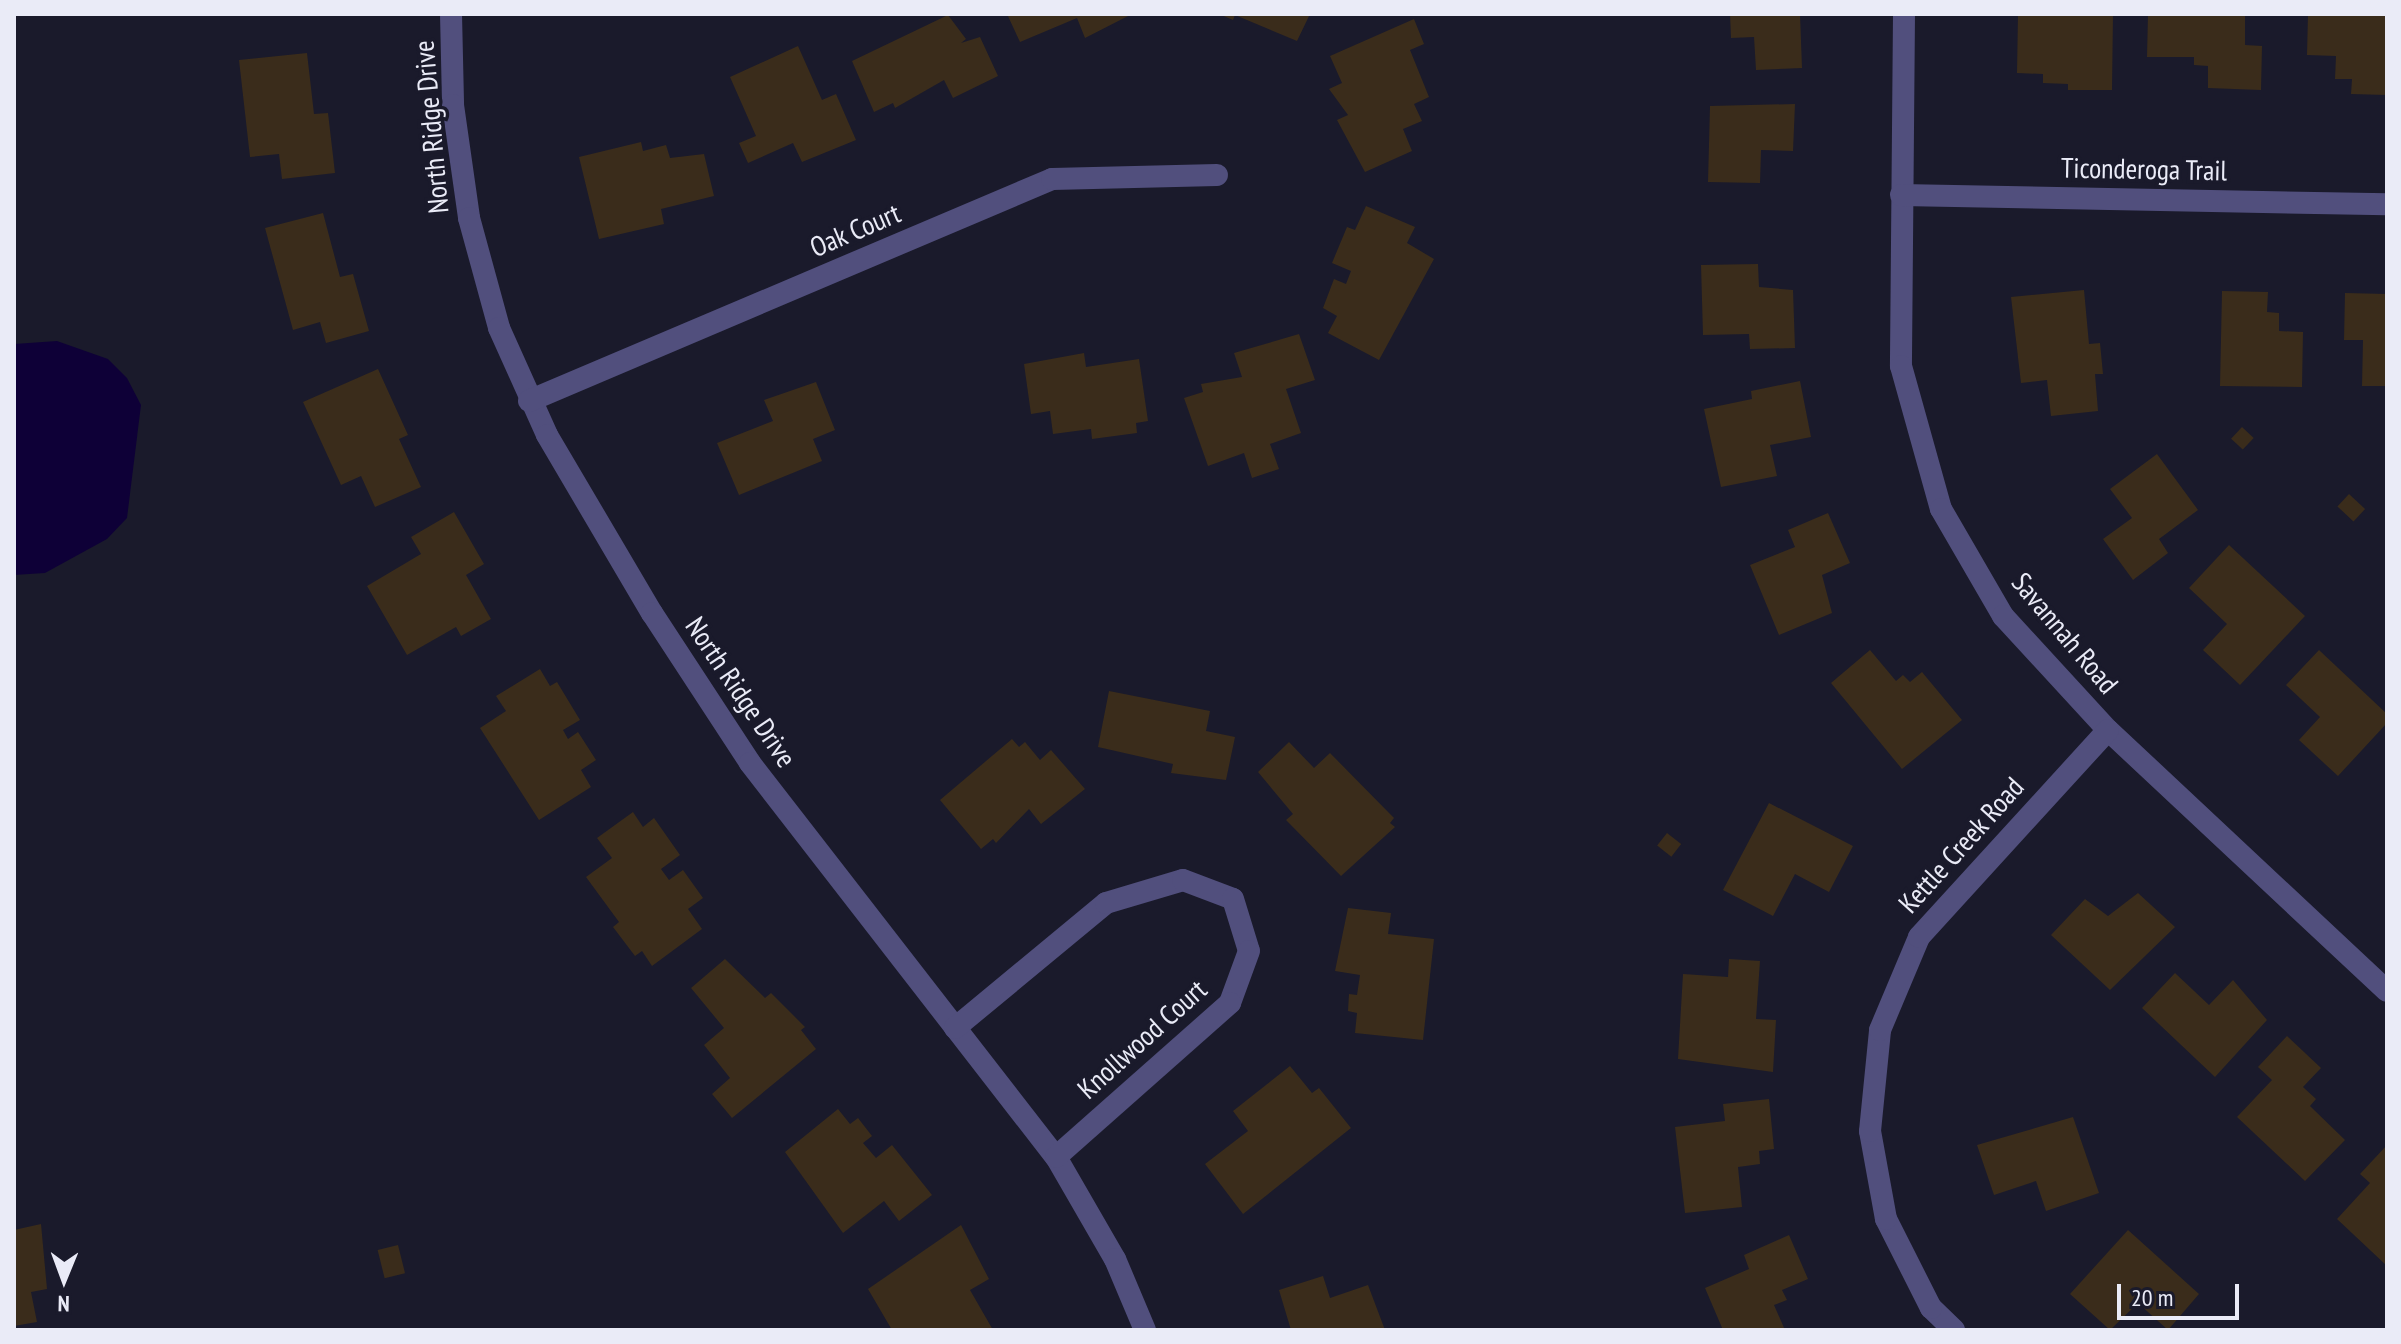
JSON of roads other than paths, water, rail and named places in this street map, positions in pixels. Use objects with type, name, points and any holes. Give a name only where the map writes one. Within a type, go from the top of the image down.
[{"type":"street","name":"North Ridge Drive","points":[[451,14],[453,105],[469,218],[499,328],[529,401],[652,613],[750,763],[1056,1157],[1108,1245],[1145,1330]]},
{"type":"street","name":"Savannah Road","points":[[1904,14],[1901,366],[1941,509],[2003,616],[2108,730],[2387,991]]},
{"type":"street","name":"Oak Court","points":[[529,401],[1052,179],[1217,175]]},
{"type":"street","name":"Ticonderoga Trail","points":[[1901,195],[2387,204]]},
{"type":"street","name":"Kettle Creek Road","points":[[1954,1330],[1931,1308],[1886,1219],[1870,1131],[1880,1030],[1919,937],[2108,730]]},
{"type":"street","name":"Knollwood Court","points":[[955,1028],[1106,903],[1183,880],[1233,899],[1249,951],[1230,1003],[1056,1157]]}]
